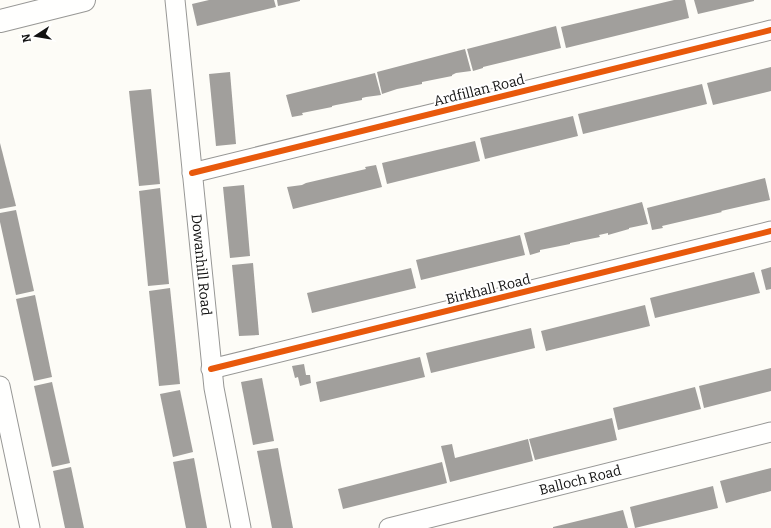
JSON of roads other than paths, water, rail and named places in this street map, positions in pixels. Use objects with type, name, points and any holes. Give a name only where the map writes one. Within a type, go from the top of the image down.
[{"type":"street","points":[[0,21],[84,0]]},
{"type":"street","name":"Dowanhill Road","points":[[175,0],[211,369],[241,528]]},
{"type":"street","name":"Ardfillan Road","points":[[192,173],[771,30]]},
{"type":"street","name":"Birkhall Road","points":[[211,369],[771,231]]},
{"type":"street","points":[[0,386],[30,528]]},
{"type":"street","name":"Balloch Road","points":[[389,528],[771,432]]}]
